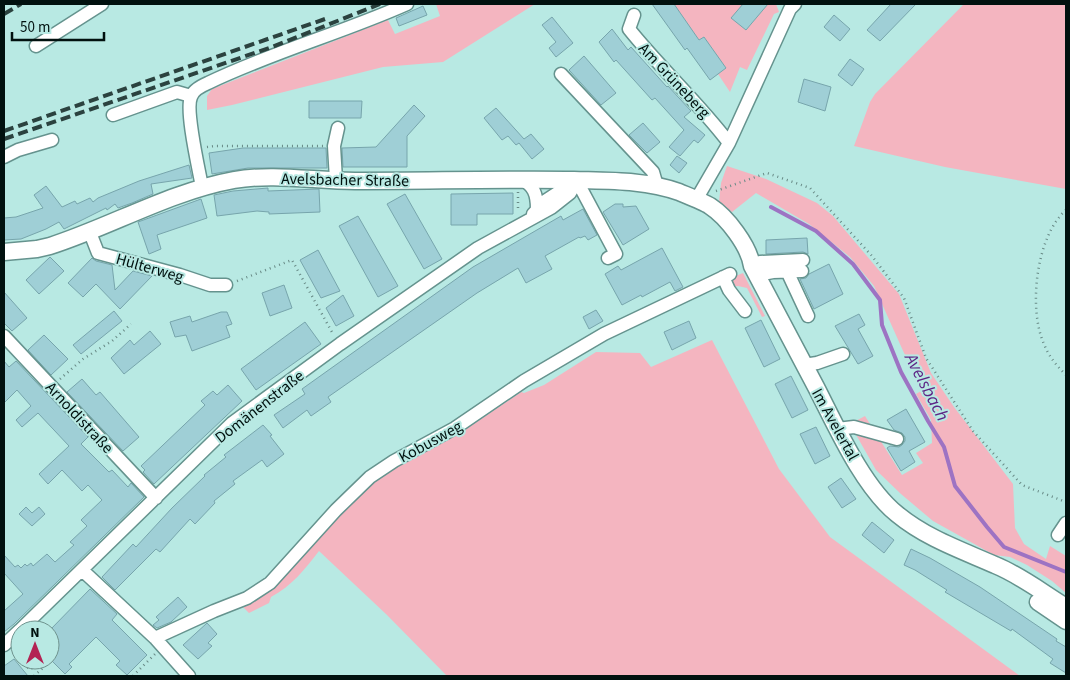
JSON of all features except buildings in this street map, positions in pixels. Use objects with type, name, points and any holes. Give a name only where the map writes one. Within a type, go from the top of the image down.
[{"type":"main road","name":"Avelsbacher Straße","points":[[4,252],[50,246],[202,187],[251,178],[520,183],[577,180],[622,181],[657,186],[680,192],[696,200]]},
{"type":"main road","name":"Im Avelertal","points":[[696,200],[699,208],[715,224],[754,271],[837,429],[868,481],[883,501],[905,520],[928,535],[956,550],[1013,574],[1066,607]]},
{"type":"main road","name":"Im Avelertal","points":[[956,550],[977,566],[1066,621]]},
{"type":"street","points":[[36,46],[102,4]]},
{"type":"street","points":[[202,187],[189,103],[195,90],[207,83],[407,4]]},
{"type":"street","points":[[696,200],[729,142],[790,5]]},
{"type":"street","name":"Am Grüneberg","points":[[634,15],[629,29],[710,117],[729,142]]},
{"type":"street","points":[[561,74],[652,172],[657,186]]},
{"type":"street","points":[[113,115],[177,92],[191,96]]},
{"type":"street","points":[[336,180],[334,146],[338,128]]},
{"type":"street","points":[[4,157],[18,150],[52,140]]},
{"type":"street","points":[[577,180],[616,254],[608,258]]},
{"type":"street","name":"Domänenstraße","points":[[30,620],[232,424],[340,344],[577,180]]},
{"type":"street","name":"Domänenstraße","points":[[526,216],[542,215],[552,208],[570,193],[577,180]]},
{"type":"street","points":[[520,183],[530,185],[534,190],[537,196],[537,209]]},
{"type":"street","name":"Hülterweg","points":[[89,230],[98,253],[180,275],[210,286],[226,285]]},
{"type":"street","points":[[760,262],[802,265],[787,271],[754,271],[760,262]]},
{"type":"street","points":[[787,271],[808,316]]},
{"type":"street","name":"Kobusweg","points":[[159,642],[214,611],[247,598],[270,583],[336,510],[370,477],[394,460],[455,428],[524,381],[604,334],[726,276],[728,290],[745,311]]},
{"type":"street","name":"Arnoldistraße","points":[[4,336],[156,498]]},
{"type":"street","points":[[804,365],[817,363],[843,354]]},
{"type":"street","points":[[837,429],[854,427],[896,439]]},
{"type":"street","points":[[1058,535],[1066,523]]},
{"type":"street","points":[[82,570],[159,642],[189,676]]},
{"type":"path","points":[[215,146],[334,146]]},
{"type":"path","points":[[715,191],[767,173],[810,188],[872,256],[904,298],[926,358],[973,432],[1022,485],[1066,502]]},
{"type":"path","points":[[520,183],[518,215],[526,216]]},
{"type":"path","points":[[1066,210],[1058,217],[1045,246],[1040,263],[1035,298],[1037,321],[1043,343],[1052,360],[1066,375]]},
{"type":"path","points":[[226,285],[292,260],[340,344]]},
{"type":"path","points":[[52,386],[83,359],[112,342],[131,324]]},
{"type":"path","points":[[133,676],[159,642]]},
{"type":"shaded area","points":[[436,4],[535,4],[443,62],[383,67],[207,110],[207,96],[212,89],[388,20],[395,34],[440,16]]},
{"type":"shaded area","points":[[674,4],[743,4],[732,18],[746,30],[768,4],[776,4],[779,12],[774,14],[747,70],[740,67],[730,92],[718,74],[726,68],[704,37],[699,40]]},
{"type":"shaded area","points":[[964,4],[1066,4],[1066,189],[945,167],[854,146],[870,102],[875,94]]},
{"type":"shaded area","points":[[727,166],[766,179],[817,203],[833,216],[899,294],[931,373],[954,407],[1013,484],[1015,528],[1024,544],[1046,559],[1050,546],[1066,556],[1066,593],[1052,581],[1027,565],[1010,557],[994,555],[933,521],[876,470],[850,424],[865,416],[902,475],[923,463],[916,453],[932,443],[931,420],[916,394],[926,388],[904,353],[874,286],[850,257],[809,224],[756,193],[732,212],[719,202],[721,183]]},
{"type":"shaded area","points":[[743,273],[765,316],[762,317],[747,288],[731,287],[728,279]]},
{"type":"shaded area","points":[[712,340],[779,469],[830,537],[1020,676],[447,676],[387,615],[319,551],[292,582],[271,597],[269,603],[249,613],[243,607],[274,586],[291,570],[339,514],[373,482],[397,465],[460,433],[521,392],[524,393],[544,385],[596,352],[640,353],[651,367]]},
{"type":"waterway","name":"Avelsbach","points":[[771,207],[816,231],[853,264],[880,300],[882,325],[901,372],[944,447],[955,486],[987,527],[1004,547],[1066,572]]},
{"type":"railway","points":[[4,14],[21,4]]},
{"type":"railway","points":[[4,139],[272,47],[380,4]]},
{"type":"railway","points":[[4,131],[325,19]]}]
